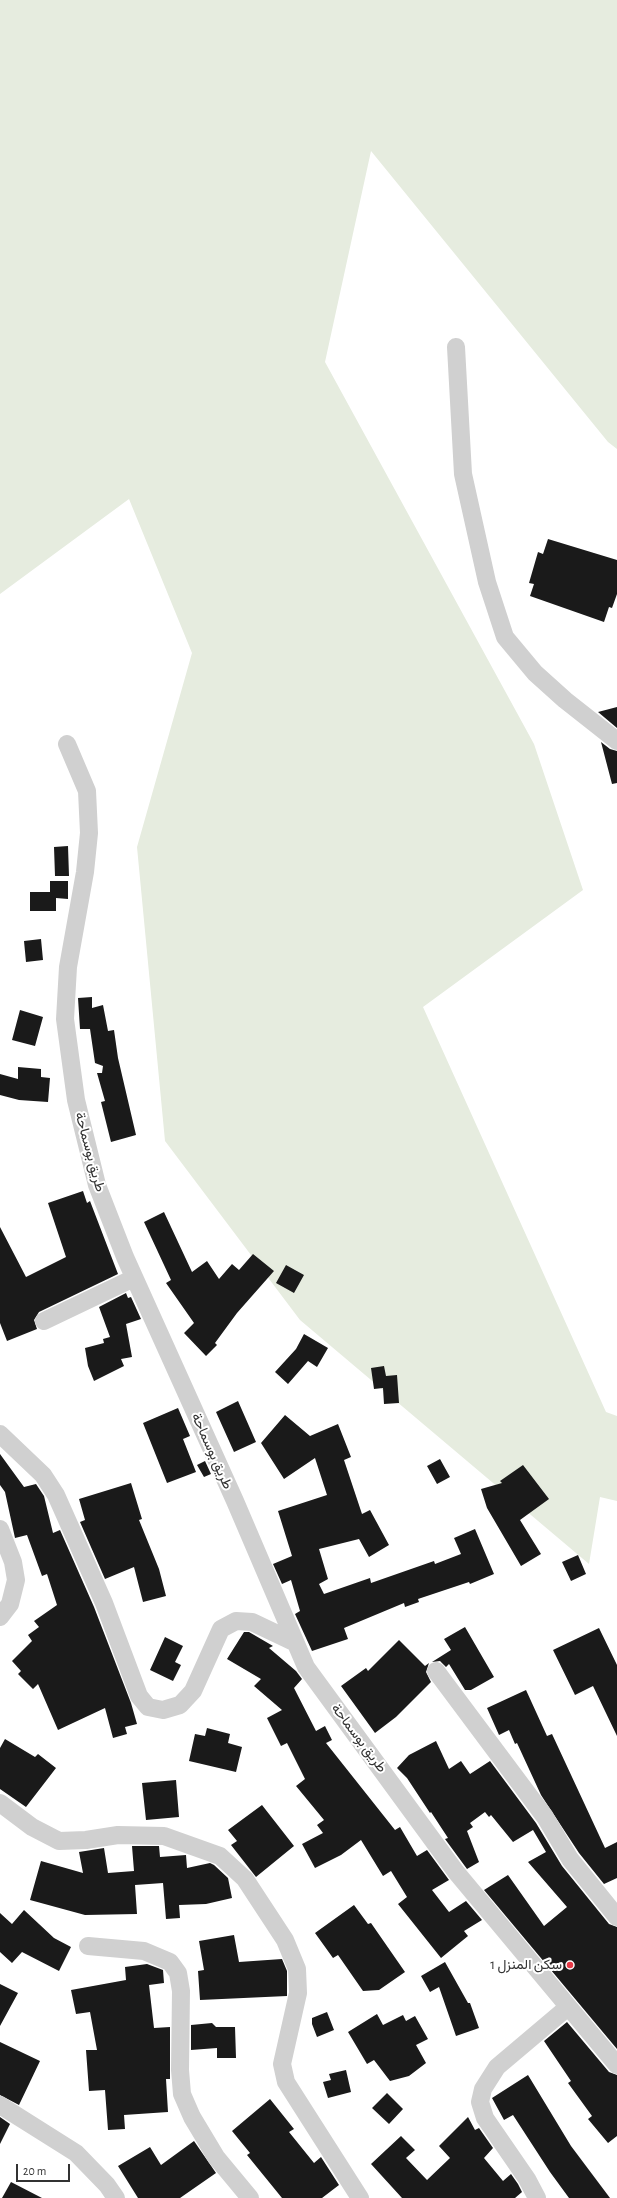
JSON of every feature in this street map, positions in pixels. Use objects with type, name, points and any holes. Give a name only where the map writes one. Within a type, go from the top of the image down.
[{"type":"street","points":[[456,347],[463,474],[487,582],[505,637],[535,673],[565,700],[617,741]]},
{"type":"street","name":"طريق بوسماحة","points":[[67,744],[87,791],[89,833],[85,872],[68,967],[65,1019],[76,1100],[97,1185],[134,1278],[235,1502],[306,1667],[456,1872],[617,2065]]},
{"type":"street","points":[[44,1321],[134,1278]]},
{"type":"street","points":[[0,1434],[43,1475],[56,1495],[104,1603],[139,1696],[148,1707],[163,1710],[180,1705],[193,1691],[221,1629],[236,1621],[252,1622],[294,1642]]},
{"type":"street","points":[[0,1529],[13,1562],[16,1580],[10,1604],[0,1617]]},
{"type":"street","points":[[436,1671],[545,1817],[570,1859],[617,1918]]},
{"type":"street","points":[[0,1803],[32,1827],[59,1841],[86,1840],[118,1835],[164,1836],[220,1856],[245,1879],[285,1940],[296,1969],[298,1993],[282,2064],[286,2082],[360,2198]]},
{"type":"street","points":[[88,1946],[144,1951],[170,1962],[178,1973],[181,1991],[180,2070],[182,2094],[192,2117],[216,2157],[250,2198]]},
{"type":"street","points":[[537,2198],[527,2180],[485,2118],[480,2102],[483,2089],[497,2067],[568,2007]]},
{"type":"street","points":[[0,2105],[76,2153],[107,2185],[116,2198]]},
{"type":"shaded area","points":[[0,0],[617,0],[617,449],[608,442],[371,151],[325,362],[534,744],[583,890],[423,1007],[606,1412],[617,1416],[617,1501],[600,1497],[589,1564],[300,1320],[165,1141],[137,847],[192,653],[129,499],[0,594]]},
{"type":"building","points":[[548,539],[617,560],[617,594],[612,608],[609,607],[604,622],[530,596],[534,584],[529,583],[538,552],[543,554]]},
{"type":"building","points":[[617,707],[617,728],[598,712]]},
{"type":"building","points":[[601,742],[610,749],[617,751],[617,783],[612,784]]},
{"type":"building","points":[[68,846],[69,876],[55,876],[54,847]]},
{"type":"building","points":[[50,881],[68,881],[68,899],[56,898],[56,911],[30,911],[30,892],[50,892]]},
{"type":"building","points":[[41,939],[43,960],[26,962],[24,941]]},
{"type":"building","points":[[92,997],[92,1008],[103,1005],[108,1031],[114,1030],[118,1058],[136,1135],[111,1142],[101,1102],[105,1101],[97,1073],[102,1073],[103,1066],[95,1063],[90,1029],[80,1029],[78,998]]},
{"type":"building","points":[[20,1010],[43,1017],[35,1046],[12,1040]]},
{"type":"building","points":[[18,1067],[41,1069],[41,1077],[50,1078],[48,1102],[19,1100],[0,1095],[0,1074],[18,1079]]},
{"type":"building","points":[[83,1191],[87,1203],[90,1201],[118,1274],[39,1312],[34,1320],[37,1329],[7,1341],[0,1323],[0,1227],[26,1277],[66,1257],[48,1203]]},
{"type":"building","points":[[164,1212],[192,1272],[207,1261],[219,1279],[232,1264],[239,1270],[253,1254],[274,1271],[237,1313],[215,1343],[217,1345],[206,1356],[184,1333],[194,1323],[166,1283],[171,1280],[144,1222]]},
{"type":"building","points":[[286,1265],[304,1275],[294,1293],[276,1283]]},
{"type":"building","points":[[126,1293],[128,1298],[131,1297],[141,1319],[126,1324],[132,1357],[121,1359],[124,1366],[94,1381],[88,1366],[85,1348],[104,1343],[103,1339],[110,1337],[99,1307]]},
{"type":"building","points":[[304,1334],[328,1348],[317,1367],[308,1361],[288,1384],[275,1372],[296,1349]]},
{"type":"building","points":[[384,1366],[386,1376],[397,1375],[399,1403],[384,1404],[383,1388],[374,1389],[371,1368]]},
{"type":"building","points":[[238,1401],[256,1442],[234,1452],[216,1412]]},
{"type":"building","points":[[178,1408],[190,1436],[183,1439],[196,1472],[167,1483],[143,1423]]},
{"type":"building","points":[[285,1415],[310,1436],[338,1424],[351,1457],[344,1460],[362,1514],[370,1510],[389,1545],[369,1557],[359,1539],[319,1549],[328,1579],[319,1584],[324,1594],[370,1578],[371,1583],[434,1561],[435,1564],[461,1554],[454,1538],[475,1529],[494,1574],[470,1584],[469,1582],[418,1599],[419,1602],[405,1607],[404,1603],[344,1628],[348,1639],[312,1651],[295,1614],[300,1611],[291,1580],[282,1584],[273,1564],[292,1556],[278,1511],[327,1495],[315,1458],[284,1479],[261,1443]]},
{"type":"building","points":[[0,1454],[24,1487],[36,1484],[44,1496],[53,1533],[60,1530],[94,1607],[131,1703],[137,1724],[125,1727],[127,1734],[113,1738],[105,1708],[58,1730],[38,1684],[33,1689],[18,1674],[21,1671],[12,1661],[32,1641],[28,1635],[39,1627],[34,1621],[57,1605],[47,1574],[42,1576],[27,1535],[15,1538],[5,1492],[0,1485]]},
{"type":"building","points":[[440,1459],[450,1477],[437,1484],[427,1466]]},
{"type":"building","points":[[205,1461],[211,1474],[204,1477],[197,1465]]},
{"type":"building","points":[[523,1465],[549,1499],[520,1520],[541,1554],[521,1566],[487,1508],[481,1489],[502,1483],[500,1481]]},
{"type":"building","points":[[131,1483],[142,1519],[139,1520],[159,1569],[166,1596],[143,1602],[134,1567],[105,1579],[80,1522],[85,1520],[79,1499]]},
{"type":"building","points":[[578,1555],[586,1574],[571,1581],[562,1562]]},
{"type":"building","points":[[465,1627],[494,1677],[471,1690],[465,1690],[449,1664],[446,1667],[440,1661],[432,1662],[451,1650],[444,1639]]},
{"type":"building","points":[[599,1628],[617,1665],[617,1736],[593,1686],[575,1695],[553,1650]]},
{"type":"building","points":[[244,1632],[249,1632],[273,1646],[269,1648],[296,1671],[302,1679],[294,1688],[316,1731],[325,1726],[332,1740],[326,1743],[395,1830],[400,1827],[417,1856],[427,1850],[449,1880],[432,1890],[449,1912],[466,1901],[482,1920],[464,1931],[468,1936],[441,1958],[398,1904],[407,1897],[391,1871],[383,1876],[361,1840],[341,1855],[315,1868],[302,1844],[323,1833],[317,1825],[324,1820],[296,1786],[305,1779],[287,1743],[281,1746],[267,1718],[282,1710],[254,1686],[261,1679],[227,1659]]},
{"type":"building","points":[[165,1637],[183,1646],[175,1662],[181,1665],[173,1681],[150,1670]]},
{"type":"building","points":[[399,1640],[425,1666],[429,1663],[426,1672],[431,1682],[396,1717],[375,1733],[341,1686],[366,1668],[368,1671]]},
{"type":"building","points":[[526,1690],[547,1736],[552,1734],[605,1848],[617,1842],[617,1878],[604,1884],[579,1853],[541,1795],[517,1743],[515,1744],[509,1730],[499,1735],[487,1708]]},
{"type":"building","points":[[207,1728],[230,1734],[228,1743],[242,1747],[236,1772],[189,1761],[195,1734],[205,1736]]},
{"type":"building","points":[[5,1739],[35,1757],[38,1754],[56,1768],[26,1807],[0,1789],[0,1748]]},
{"type":"building","points":[[436,1741],[449,1769],[461,1761],[470,1774],[490,1761],[536,1823],[562,1866],[609,1924],[617,1927],[617,2049],[484,1890],[508,1875],[544,1926],[567,1907],[528,1862],[546,1852],[533,1830],[513,1842],[491,1815],[489,1817],[485,1812],[470,1823],[473,1827],[467,1831],[479,1862],[467,1869],[445,1839],[448,1838],[431,1812],[430,1813],[407,1778],[397,1768],[409,1755]]},
{"type":"building","points":[[176,1780],[179,1817],[146,1820],[142,1783]]},
{"type":"building","points":[[262,1805],[294,1846],[256,1877],[231,1845],[237,1841],[228,1830]]},
{"type":"building","points":[[132,1846],[159,1846],[160,1857],[186,1855],[187,1868],[210,1863],[214,1865],[228,1878],[232,1898],[206,1904],[179,1905],[180,1918],[166,1919],[163,1883],[135,1885],[137,1914],[85,1915],[30,1900],[41,1861],[83,1873],[79,1852],[104,1848],[108,1873],[134,1871]]},
{"type":"building","points":[[354,1905],[368,1924],[371,1923],[405,1972],[379,1990],[363,1991],[338,1955],[333,1958],[315,1933]]},
{"type":"building","points":[[24,1910],[54,1938],[71,1947],[59,1971],[22,1952],[12,1963],[0,1952],[0,1913],[12,1924]]},
{"type":"building","points":[[234,1935],[239,1962],[282,1959],[287,1971],[287,1996],[200,2000],[198,1971],[204,1970],[199,1941]]},
{"type":"building","points":[[445,1962],[468,2003],[470,2003],[479,2028],[456,2036],[439,1987],[430,1992],[421,1976]]},
{"type":"building","points":[[147,1964],[163,1970],[164,1983],[149,1985],[154,2028],[170,2027],[170,2079],[166,2079],[168,2112],[124,2115],[125,2129],[108,2130],[105,2090],[89,2091],[86,2050],[97,2050],[90,2012],[76,2014],[71,1990],[126,1980],[125,1967]]},
{"type":"building","points":[[0,1984],[18,1993],[0,2026]]},
{"type":"building","points":[[327,2012],[334,2030],[317,2037],[312,2024],[312,2018]]},
{"type":"building","points":[[377,2014],[383,2025],[403,2015],[406,2021],[415,2016],[428,2039],[416,2045],[426,2063],[409,2076],[390,2081],[374,2060],[367,2064],[348,2032]]},
{"type":"building","points":[[567,2022],[609,2072],[617,2075],[617,2136],[608,2143],[588,2119],[592,2116],[568,2083],[571,2081],[544,2041]]},
{"type":"building","points":[[212,2023],[216,2027],[235,2027],[236,2058],[217,2058],[217,2048],[191,2050],[191,2025]]},
{"type":"building","points":[[0,2042],[40,2061],[19,2105],[0,2095]]},
{"type":"building","points":[[346,2070],[351,2092],[328,2098],[323,2082],[331,2080],[329,2074]]},
{"type":"building","points":[[528,2075],[571,2146],[610,2198],[569,2198],[550,2172],[513,2115],[504,2120],[492,2098]]},
{"type":"building","points":[[387,2093],[403,2109],[389,2124],[372,2108]]},
{"type":"building","points":[[270,2099],[294,2129],[289,2132],[314,2163],[321,2157],[339,2185],[322,2198],[282,2198],[247,2155],[250,2153],[232,2131]]},
{"type":"building","points":[[0,2117],[10,2124],[0,2144]]},
{"type":"building","points":[[468,2117],[475,2130],[479,2128],[493,2148],[484,2158],[503,2181],[511,2174],[518,2184],[522,2192],[515,2198],[402,2198],[371,2164],[401,2136],[415,2150],[406,2158],[427,2180],[450,2158],[439,2146]]},
{"type":"building","points":[[194,2141],[216,2173],[180,2198],[138,2198],[118,2166],[150,2147],[161,2165]]},
{"type":"building","points":[[11,2182],[42,2198],[2,2198]]},
{"type":"place","name":"سكن المنزل 1","points":[[570,1965]]}]
